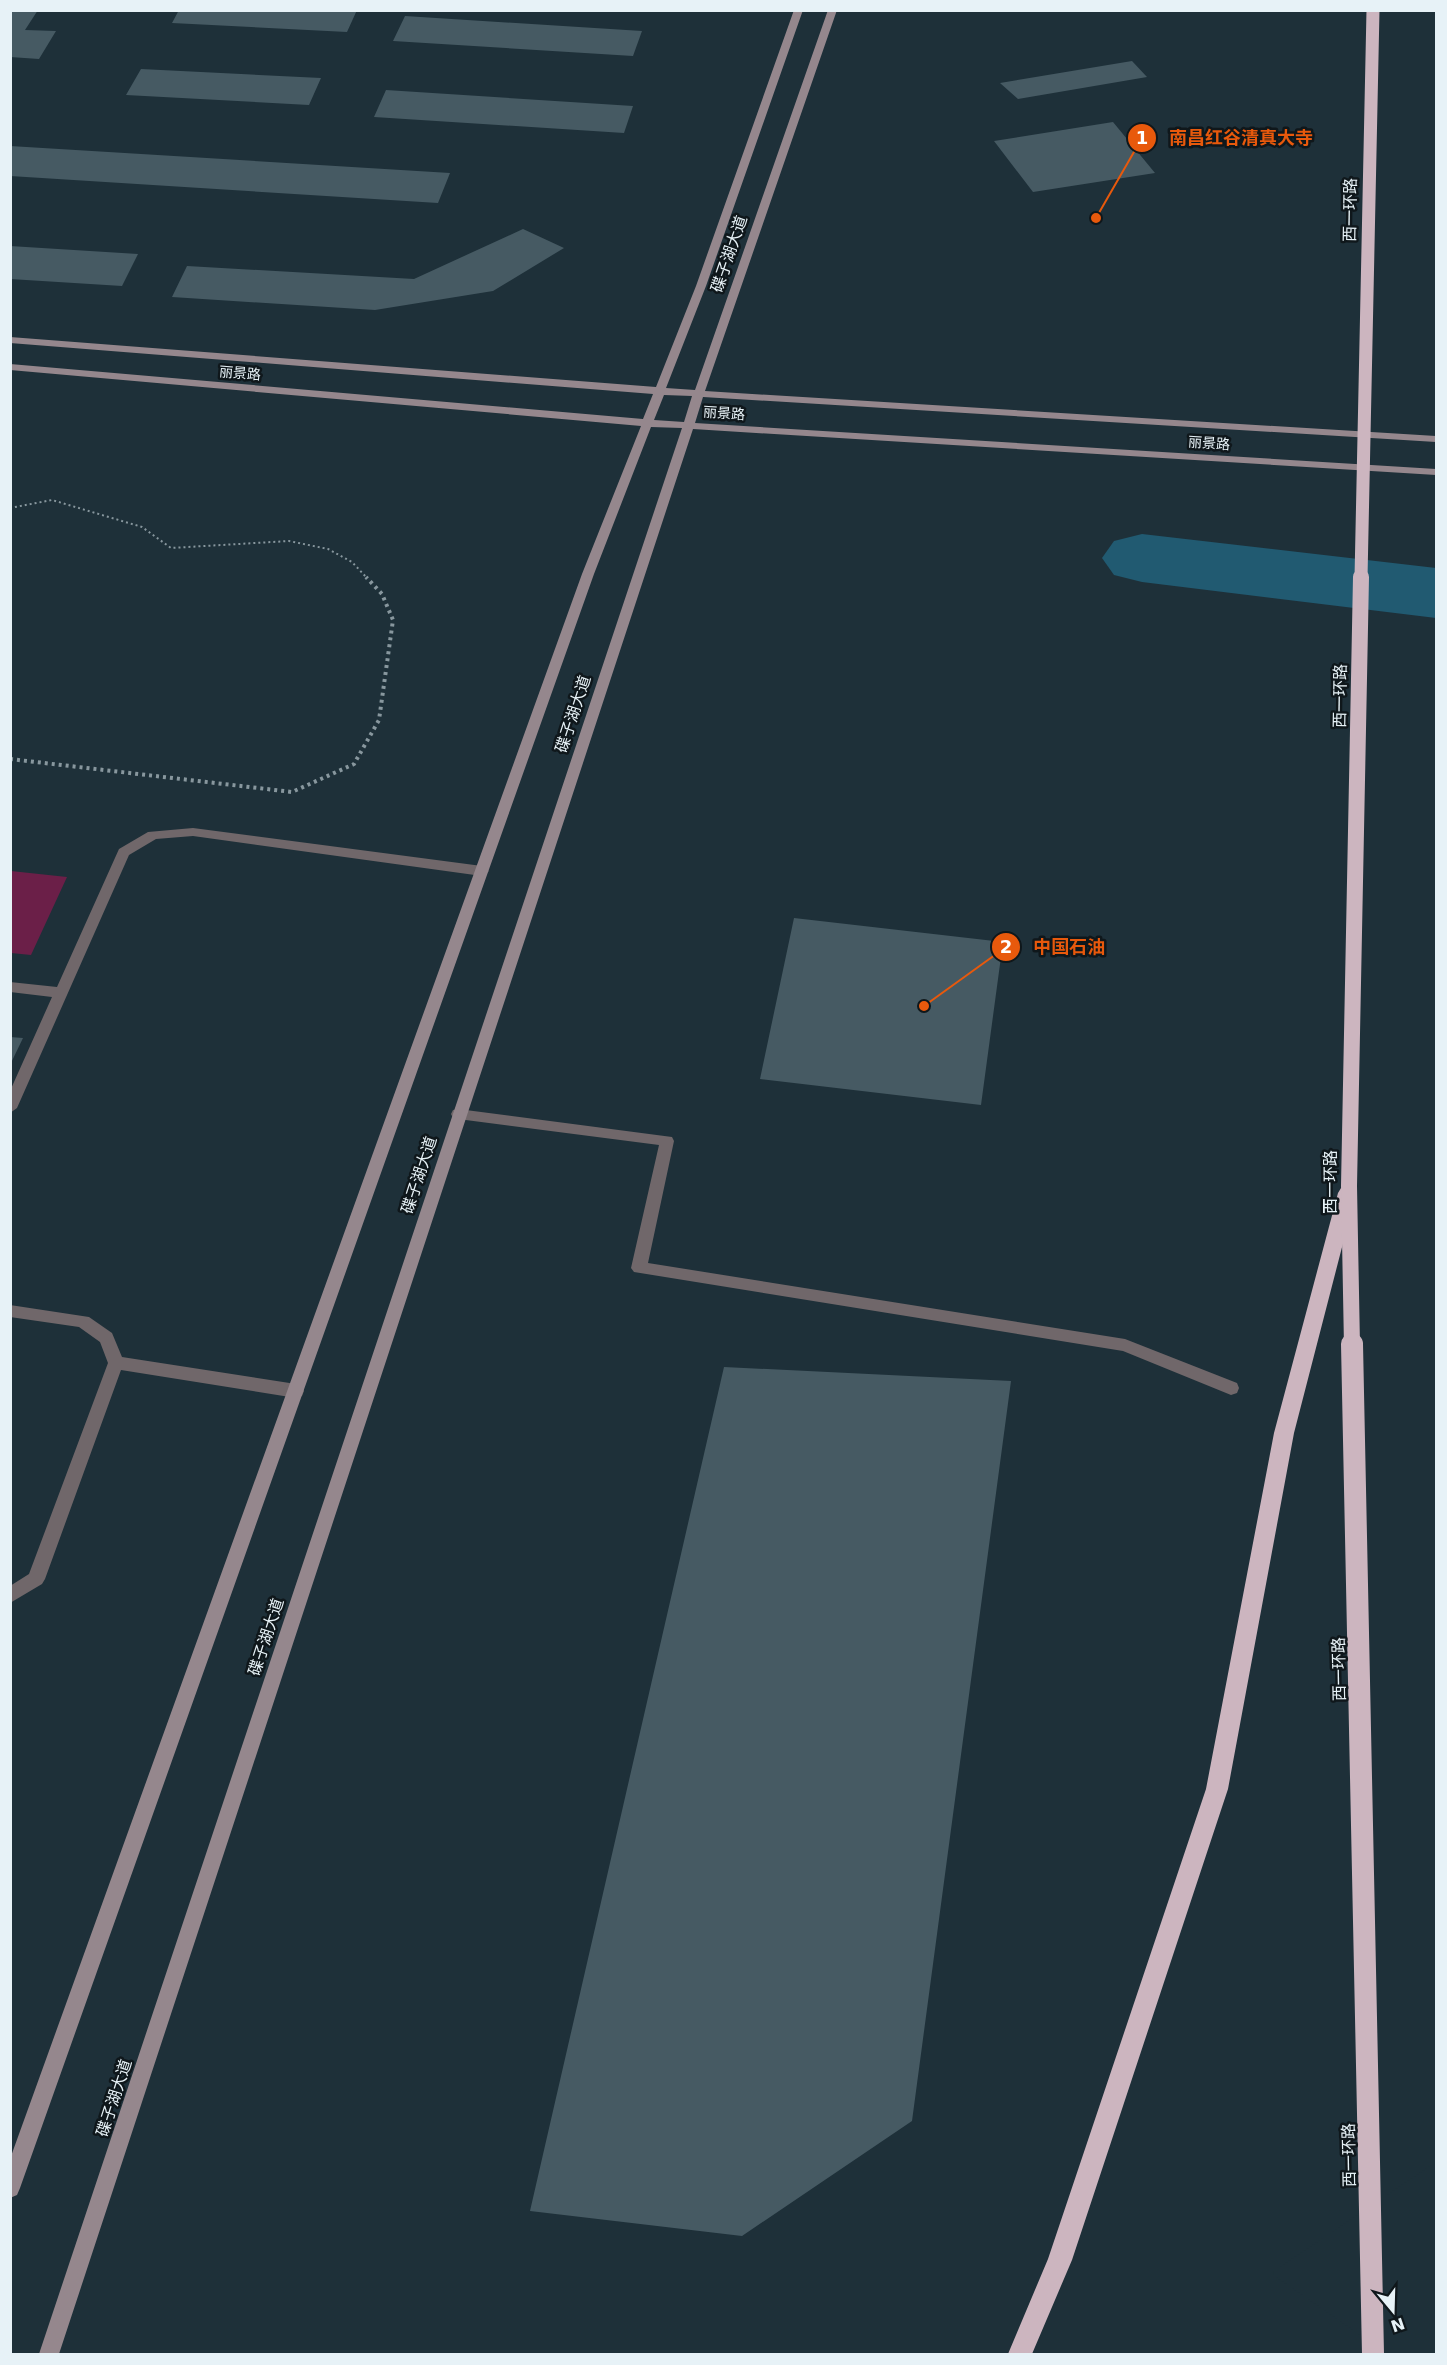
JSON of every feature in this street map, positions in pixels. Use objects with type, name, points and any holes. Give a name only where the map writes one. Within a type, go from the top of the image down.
[{"type":"highway","name":"西一环路","points":[[1373,10],[1349,1186],[1373,2355]]},
{"type":"highway","points":[[1020,2355],[1060,2259],[1217,1789],[1284,1433],[1349,1186]]},
{"type":"main road","name":"碟子湖大道","points":[[10,2188],[588,574],[700,286],[799,10]]},
{"type":"main road","name":"碟子湖大道","points":[[49,2355],[458,1114],[699,393],[833,10]]},
{"type":"main road","name":"丽景路","points":[[10,340],[660,391],[1437,439]]},
{"type":"main road","name":"丽景路","points":[[10,367],[647,423],[1437,472]]},
{"type":"street","points":[[10,1108],[124,852],[153,835],[193,832],[482,871]]},
{"type":"street","points":[[10,987],[61,993]]},
{"type":"street","points":[[458,1114],[667,1142],[639,1268],[1125,1345],[1231,1388]]},
{"type":"street","points":[[10,1311],[83,1321],[106,1338],[116,1363],[36,1578],[10,1596]]},
{"type":"street","points":[[116,1363],[296,1391]]},
{"type":"path","points":[[10,508],[52,500],[142,527],[171,548],[290,541],[328,549],[352,562],[382,594],[393,620],[379,720],[354,764],[292,792],[10,759]]},
{"type":"shaded area","points":[[11,871],[67,877],[31,955],[11,953]]},
{"type":"pier","points":[[1436,2162],[1436,2354],[1388,2354],[1273,2275],[1274,2271]]},
{"type":"building","points":[[10,10],[38,10],[25,30],[56,31],[39,59],[10,57]]},
{"type":"building","points":[[179,10],[357,10],[347,32],[172,23]]},
{"type":"building","points":[[405,16],[642,31],[633,56],[393,41]]},
{"type":"building","points":[[1132,61],[1147,77],[1018,99],[1000,83]]},
{"type":"building","points":[[141,69],[321,78],[309,105],[126,95]]},
{"type":"building","points":[[386,90],[633,106],[624,133],[374,117]]},
{"type":"building","points":[[1113,122],[1155,173],[1033,192],[994,141]]},
{"type":"building","points":[[10,146],[450,173],[438,203],[10,176]]},
{"type":"building","points":[[523,229],[564,248],[493,291],[375,310],[172,297],[187,266],[414,279]]},
{"type":"building","points":[[10,246],[138,254],[122,286],[10,279]]},
{"type":"building","points":[[794,918],[1003,942],[981,1105],[760,1079]]},
{"type":"building","points":[[10,1037],[23,1038],[10,1065]]},
{"type":"building","points":[[724,1367],[1011,1381],[912,2121],[742,2236],[530,2211]]},
{"type":"waterway","points":[[1142,558],[1436,593]]},
{"type":"place","name":"南昌红谷清真大寺","points":[[1096,218]]},
{"type":"place","name":"中国石油","points":[[924,1006]]}]
